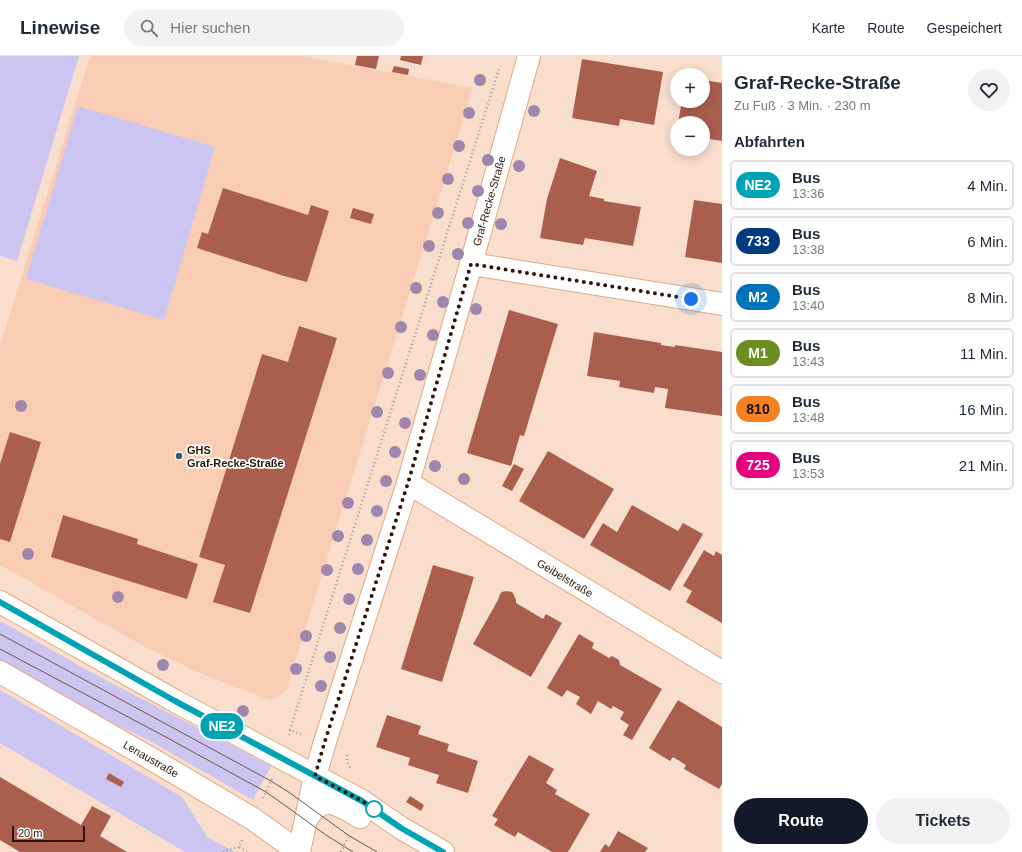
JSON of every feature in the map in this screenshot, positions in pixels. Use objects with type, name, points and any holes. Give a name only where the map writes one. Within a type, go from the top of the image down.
[{"type":"street","name":"Graf-Recke-Straße","points":[[299,852],[315,776],[328,730],[408,483],[529,56]]},
{"type":"street","points":[[471,264],[722,304]]},
{"type":"street","name":"Geibelstraße","points":[[408,483],[722,672]]},
{"type":"street","points":[[0,602],[175,701],[362,801],[401,828],[443,852]]},
{"type":"street","name":"Lenaustraße","points":[[0,672],[253,819],[299,852]]},
{"type":"street","points":[[306,820],[320,805],[335,803],[377,826],[401,828]]},
{"type":"path","points":[[290,730],[500,63]]},
{"type":"path","points":[[223,852],[239,847]]},
{"type":"shaded area","points":[[0,56],[79,56],[17,261],[0,256]]},
{"type":"shaded area","name":"GHS Graf-Recke-Straße","points":[[90,56],[302,56],[473,88],[286,691],[279,697],[269,700],[198,672],[147,648],[0,565],[0,346]]},
{"type":"shaded area","points":[[78,106],[215,147],[164,320],[26,279]]},
{"type":"shaded area","points":[[0,621],[96,675],[271,766],[253,800],[150,741],[77,706],[0,661]]},
{"type":"shaded area","points":[[0,690],[182,797],[207,837],[235,852],[185,852],[0,743]]},
{"type":"building","points":[[357,56],[379,56],[376,69],[355,65]]},
{"type":"building","points":[[401,56],[423,56],[421,65],[400,60]]},
{"type":"building","points":[[582,59],[663,72],[654,125],[620,119],[619,126],[572,118]]},
{"type":"building","points":[[394,66],[409,69],[408,75],[392,72]]},
{"type":"building","points":[[710,81],[722,83],[722,141],[710,139],[710,116],[679,116],[681,108],[710,108]]},
{"type":"building","points":[[560,158],[597,171],[589,196],[604,199],[604,201],[641,207],[633,246],[585,238],[583,245],[540,238],[547,199]]},
{"type":"building","points":[[223,188],[308,215],[311,205],[329,211],[307,282],[197,248],[202,232],[208,234]]},
{"type":"building","points":[[694,200],[722,204],[722,263],[685,257]]},
{"type":"building","points":[[353,208],[374,214],[371,224],[350,218]]},
{"type":"building","points":[[509,310],[558,324],[524,436],[520,435],[511,466],[467,453]]},
{"type":"building","points":[[299,326],[337,338],[250,613],[213,602],[225,565],[199,557],[262,354],[288,362]]},
{"type":"building","points":[[594,332],[661,343],[661,345],[675,347],[675,345],[722,352],[722,416],[665,408],[668,389],[655,387],[654,393],[619,387],[620,381],[587,376]]},
{"type":"building","points":[[10,432],[41,442],[10,542],[0,539],[0,464]]},
{"type":"building","points":[[548,451],[614,489],[584,539],[519,501]]},
{"type":"building","points":[[514,464],[524,469],[512,491],[502,486]]},
{"type":"building","points":[[632,505],[678,531],[683,523],[703,534],[670,591],[590,545],[603,523],[617,532]]},
{"type":"building","points":[[63,515],[138,539],[137,544],[198,564],[187,599],[51,557]]},
{"type":"building","points":[[704,550],[714,556],[716,551],[722,555],[722,623],[686,602],[692,591],[683,586]]},
{"type":"building","points":[[433,565],[474,577],[442,682],[401,669]]},
{"type":"building","points":[[506,591],[512,592],[516,603],[543,619],[546,614],[562,623],[531,677],[473,644],[500,594]]},
{"type":"building","points":[[579,634],[594,643],[592,648],[609,658],[612,656],[619,660],[620,665],[662,689],[632,740],[623,735],[629,725],[620,719],[624,712],[613,706],[611,709],[598,701],[591,714],[576,704],[580,697],[567,690],[562,697],[547,688]]},
{"type":"building","points":[[678,700],[722,727],[722,784],[719,789],[684,769],[686,765],[673,757],[670,761],[649,748]]},
{"type":"building","points":[[387,715],[421,726],[418,734],[449,744],[447,751],[478,761],[468,793],[436,783],[439,775],[408,765],[410,758],[376,747]]},
{"type":"building","points":[[529,755],[554,769],[546,783],[557,790],[555,794],[590,814],[568,852],[552,852],[518,832],[515,837],[494,825],[498,819],[492,816]]},
{"type":"building","points":[[109,773],[124,782],[121,787],[106,779]]},
{"type":"building","points":[[0,777],[81,825],[92,806],[111,816],[100,836],[127,852],[20,852],[0,840]]},
{"type":"building","points":[[410,796],[424,805],[421,811],[406,802]]},
{"type":"building","points":[[618,831],[648,848],[645,852],[600,852],[605,844],[609,847]]},
{"type":"tram line","points":[[0,634],[271,781],[348,835],[377,852]]},
{"type":"tram line","points":[[0,649],[266,792],[326,835],[353,852]]},
{"type":"bus line","name":"NE2","points":[[0,602],[175,701],[362,801],[401,828],[443,852]]},
{"type":"place","name":"GHS Graf-Recke-Straße","points":[[179,456]]},
{"type":"route","points":[[374,809],[375,810],[362,801],[315,776],[408,483],[471,264],[691,299]]}]
